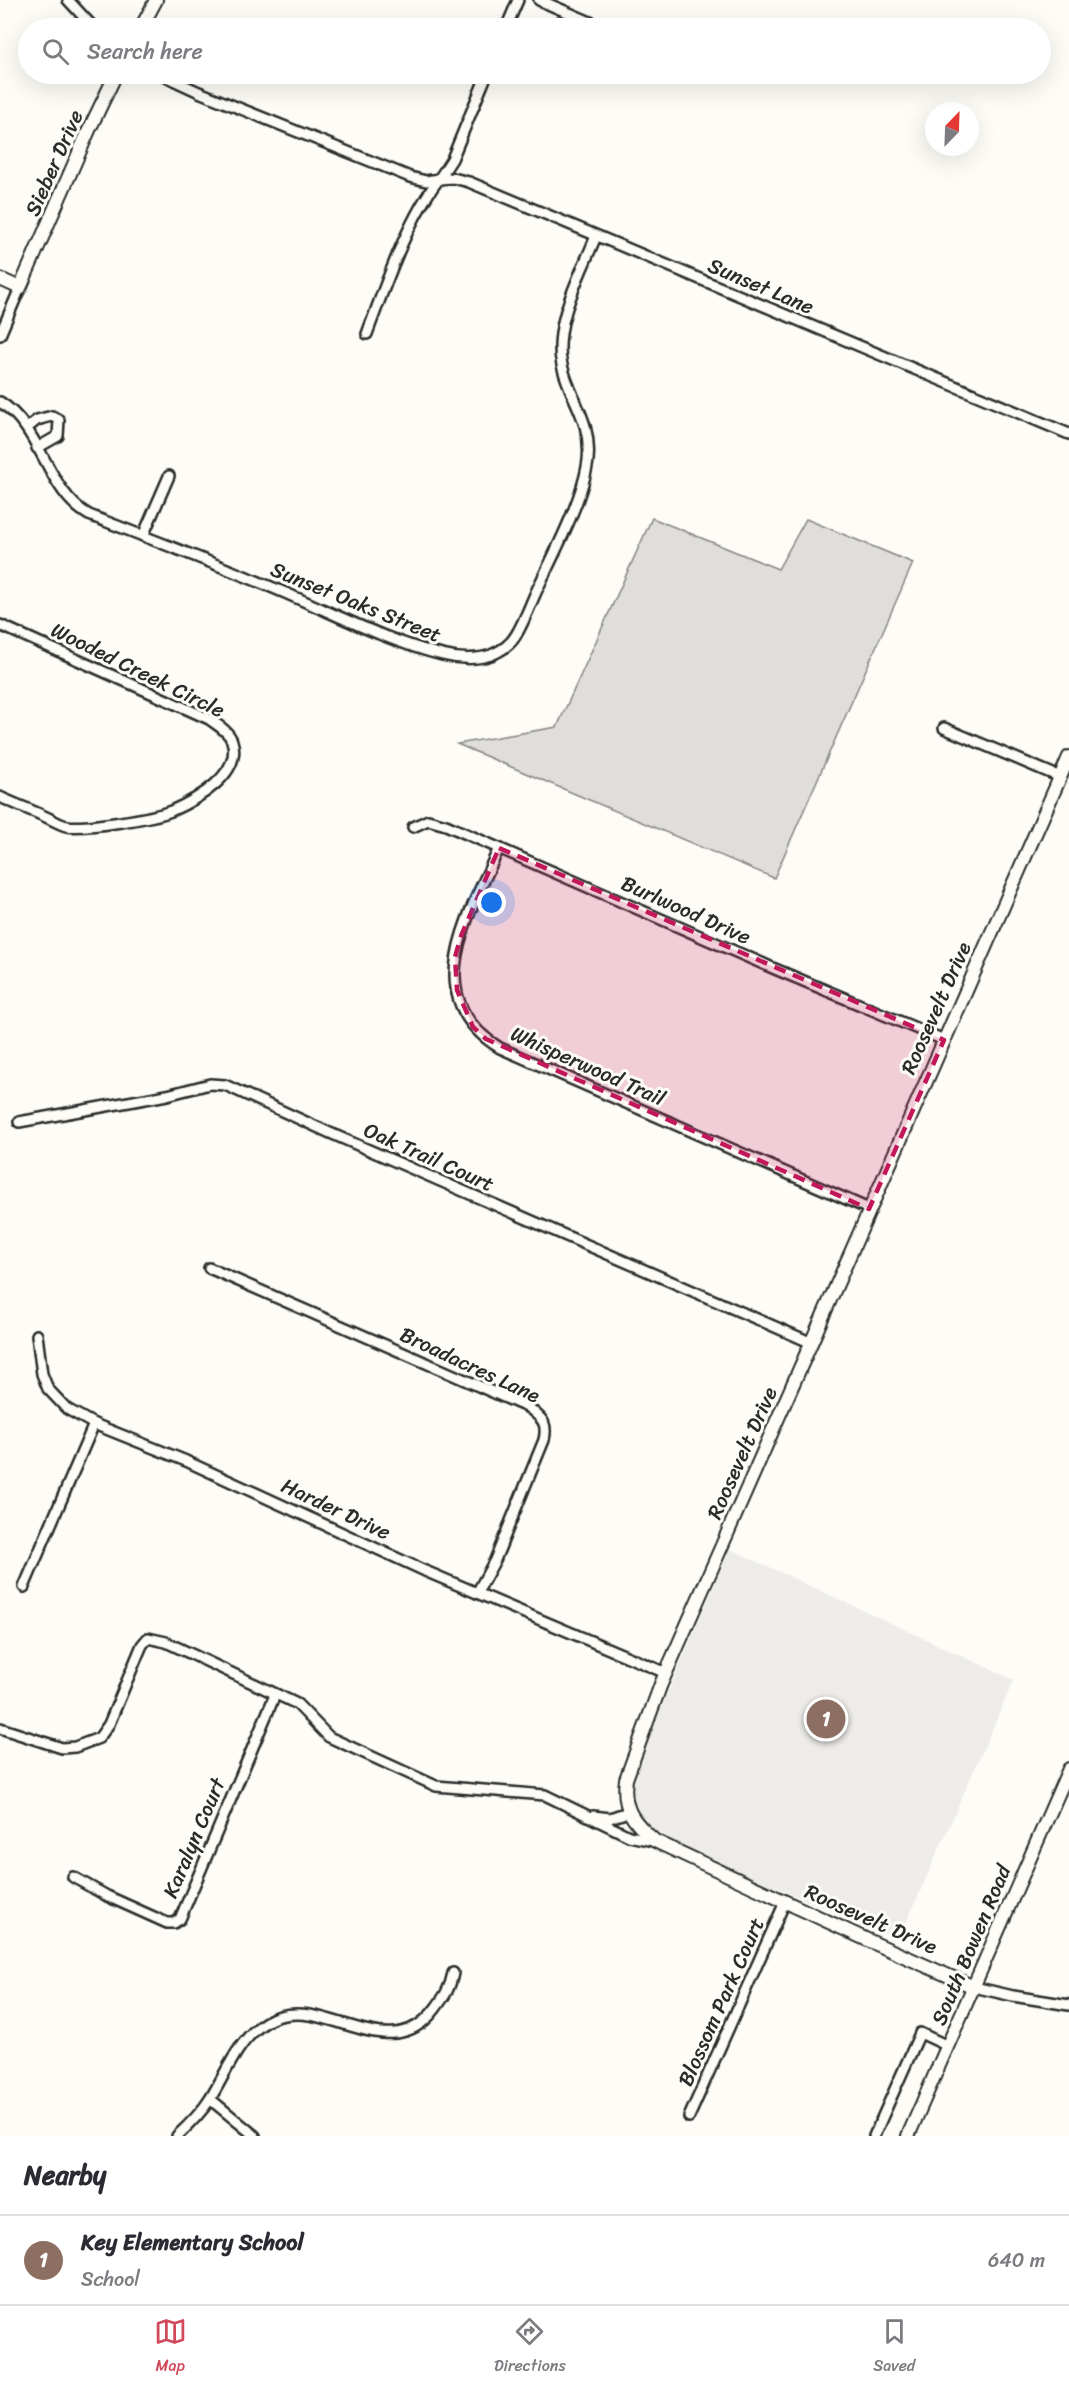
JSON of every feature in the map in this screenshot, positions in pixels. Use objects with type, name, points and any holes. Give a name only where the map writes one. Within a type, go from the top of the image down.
[{"type":"street","points":[[68,0],[85,18]]},
{"type":"street","points":[[146,18],[156,0]]},
{"type":"street","points":[[510,18],[518,0]]},
{"type":"street","points":[[539,0],[581,18]]},
{"type":"street","name":"Sieber Drive","points":[[0,335],[112,84]]},
{"type":"street","name":"Sunset Lane","points":[[182,84],[410,177],[426,181],[453,178],[469,182],[1069,434]]},
{"type":"street","points":[[367,334],[392,267],[429,192],[452,159],[483,84]]},
{"type":"street","name":"Sunset Oaks Street","points":[[0,402],[11,409],[27,428],[37,448],[75,507],[89,515],[283,592],[371,630],[444,656],[480,658],[502,650],[515,637],[557,548],[584,481],[588,459],[587,434],[584,419],[562,364],[560,346],[565,315],[596,236]]},
{"type":"street","points":[[0,279],[20,288]]},
{"type":"street","points":[[27,428],[37,420],[52,417],[59,420],[58,436],[37,448]]},
{"type":"street","points":[[143,536],[169,476]]},
{"type":"street","name":"Wooded Creek Circle","points":[[0,625],[209,719],[232,739],[233,751],[230,765],[215,786],[170,812],[108,824],[67,826],[0,797]]},
{"type":"street","points":[[944,729],[1060,777]]},
{"type":"street","name":"Roosevelt Drive","points":[[974,1987],[655,1841],[641,1829],[628,1812],[624,1790],[626,1779],[666,1673],[1069,757]]},
{"type":"street","name":"Burlwood Drive","points":[[413,827],[428,820],[446,825],[775,969],[944,1040]]},
{"type":"street","name":"Whisperwood Trail","points":[[499,848],[461,936],[455,957],[457,990],[463,1010],[473,1027],[500,1048],[869,1209]]},
{"type":"street","name":"Oak Trail Court","points":[[19,1122],[167,1095],[210,1084],[225,1085],[330,1134],[812,1343]]},
{"type":"street","name":"Broadacres Lane","points":[[209,1268],[529,1408],[544,1421],[547,1429],[544,1440],[495,1560],[477,1593]]},
{"type":"street","name":"Harder Drive","points":[[37,1335],[42,1374],[48,1389],[67,1409],[94,1424],[186,1461],[477,1593],[666,1673]]},
{"type":"street","points":[[24,1587],[94,1424]]},
{"type":"street","points":[[0,1728],[62,1748],[75,1747],[99,1738],[109,1724],[142,1645],[148,1638],[166,1642],[297,1704],[329,1737],[436,1786],[545,1795],[629,1836],[655,1841]]},
{"type":"street","name":"Karalyn Court","points":[[73,1877],[107,1896],[167,1923],[174,1923],[180,1919],[275,1695]]},
{"type":"street","name":"South Bowen Road","points":[[908,2136],[1069,1769]]},
{"type":"street","points":[[591,1816],[610,1818],[628,1812]]},
{"type":"street","name":"Blossom Park Court","points":[[689,2117],[785,1902]]},
{"type":"street","points":[[177,2136],[200,2113],[243,2041],[254,2030],[275,2018],[288,2014],[325,2018],[361,2031],[399,2034],[427,2020],[449,1990],[453,1973]]},
{"type":"street","points":[[974,1987],[1069,2005]]},
{"type":"street","points":[[874,2136],[920,2033],[948,2046]]},
{"type":"street","points":[[210,2099],[255,2136]]},
{"type":"highlighted area","points":[[499,848],[944,1040],[869,1209],[486,1039],[473,1027],[457,990],[455,957],[461,936]]},
{"type":"shaded area","points":[[652,518],[778,569],[806,519],[913,563],[774,878],[457,744],[557,727]]},
{"type":"shaded area","points":[[730,1549],[1014,1680],[899,1939],[659,1838],[644,1821],[634,1804],[633,1781],[639,1759]]},
{"type":"place","name":"Key Elementary School","points":[[826,1719]]}]
